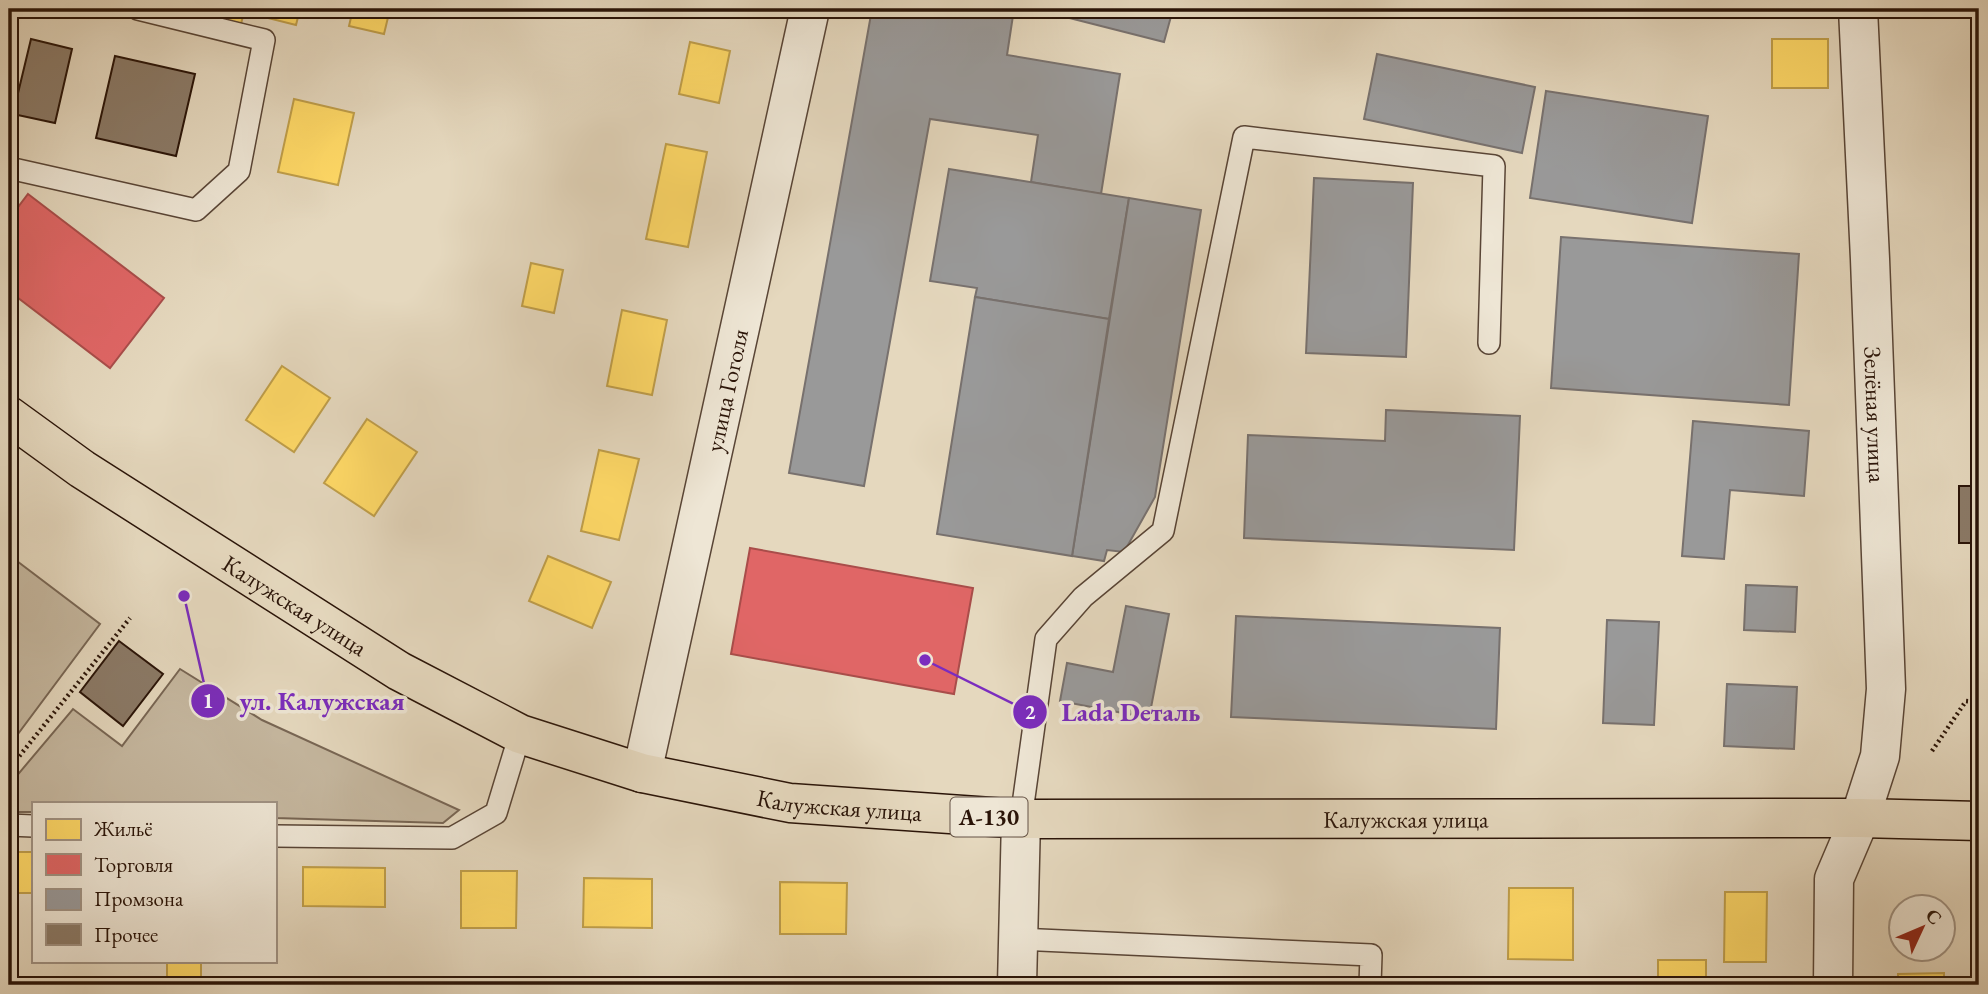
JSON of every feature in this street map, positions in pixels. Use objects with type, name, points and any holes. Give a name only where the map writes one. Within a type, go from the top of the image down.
[{"type":"main road","name":"Калужская улица","points":[[9,416],[82,470],[399,671],[520,734],[642,773],[790,803],[1021,819],[1860,818],[1979,821]]},
{"type":"main road","points":[[9,446],[82,470]]},
{"type":"street","name":"улица Гоголя","points":[[642,773],[810,9]]},
{"type":"street","name":"Зелёная улица","points":[[1833,985],[1834,879],[1860,818],[1880,756],[1886,689],[1858,9]]},
{"type":"street","points":[[1017,985],[1021,819]]},
{"type":"lane","points":[[9,168],[196,210],[239,171],[264,40],[138,9]]},
{"type":"lane","points":[[1021,819],[1045,639],[1083,597],[1163,531],[1244,137],[1494,166],[1489,344]]},
{"type":"lane","points":[[276,836],[452,838],[496,813],[520,734]]},
{"type":"lane","points":[[9,825],[32,826]]},
{"type":"lane","points":[[1017,939],[1371,955],[1370,985]]},
{"type":"path","points":[[9,769],[130,618]]},
{"type":"path","points":[[1932,751],[1966,701],[1979,702]]},
{"type":"shaded area","points":[[9,555],[100,624],[9,746]]},
{"type":"shaded area","points":[[180,669],[262,720],[459,810],[443,823],[276,818],[276,802],[32,802],[32,812],[9,812],[9,785],[73,709],[122,746]]},
{"type":"building: Жильё","points":[[184,9],[300,9],[296,25],[244,12],[241,24]]},
{"type":"building: Жильё","points":[[353,9],[390,9],[384,34],[349,26]]},
{"type":"building: Жильё","points":[[1772,39],[1828,39],[1828,88],[1772,88]]},
{"type":"building: Жильё","points":[[690,42],[730,51],[719,103],[679,94]]},
{"type":"building: Жильё","points":[[294,99],[354,113],[338,185],[278,172]]},
{"type":"building: Жильё","points":[[666,144],[707,152],[688,247],[646,239]]},
{"type":"building: Жильё","points":[[531,263],[563,270],[554,313],[522,306]]},
{"type":"building: Жильё","points":[[622,310],[667,320],[652,395],[607,386]]},
{"type":"building: Жильё","points":[[282,366],[330,398],[294,452],[246,420]]},
{"type":"building: Жильё","points":[[367,419],[417,452],[374,516],[324,483]]},
{"type":"building: Жильё","points":[[599,450],[639,459],[619,540],[581,531]]},
{"type":"building: Жильё","points":[[548,556],[611,582],[592,628],[529,601]]},
{"type":"building: Жильё","points":[[13,852],[32,852],[32,893],[12,893]]},
{"type":"building: Жильё","points":[[303,867],[385,868],[385,907],[303,906]]},
{"type":"building: Жильё","points":[[461,871],[517,871],[516,928],[461,928]]},
{"type":"building: Жильё","points":[[584,878],[652,879],[652,928],[583,927]]},
{"type":"building: Жильё","points":[[780,882],[847,883],[846,934],[780,934]]},
{"type":"building: Жильё","points":[[1509,888],[1573,888],[1573,960],[1508,959]]},
{"type":"building: Жильё","points":[[1725,892],[1767,892],[1766,962],[1724,962]]},
{"type":"building: Жильё","points":[[1658,960],[1706,960],[1706,985],[1658,985]]},
{"type":"building: Жильё","points":[[167,962],[201,962],[201,979],[167,979]]},
{"type":"building: Жильё","points":[[1944,973],[1944,985],[1898,985],[1898,974]]},
{"type":"building: Жильё","points":[[1090,981],[1289,985],[1090,985]]},
{"type":"building: Торговля","points":[[28,194],[164,298],[110,368],[9,291],[9,219]]},
{"type":"building: Торговля","points":[[750,548],[973,588],[954,694],[731,654]]},
{"type":"building: Промзона","points":[[872,9],[1014,9],[1007,55],[1120,74],[1101,194],[1031,182],[1038,135],[930,119],[864,486],[789,473]]},
{"type":"building: Промзона","points":[[1034,9],[1173,9],[1164,42]]},
{"type":"building: Промзона","points":[[1377,54],[1535,87],[1522,153],[1364,119]]},
{"type":"building: Промзона","points":[[1546,91],[1708,116],[1692,223],[1530,198]]},
{"type":"building: Промзона","points":[[949,169],[1129,198],[1109,319],[975,297],[977,288],[930,281]]},
{"type":"building: Промзона","points":[[1314,178],[1413,183],[1406,357],[1306,353]]},
{"type":"building: Промзона","points":[[1129,198],[1201,210],[1155,497],[1124,552],[1107,550],[1104,561],[1072,556]]},
{"type":"building: Промзона","points":[[1561,237],[1799,254],[1789,405],[1551,388]]},
{"type":"building: Промзона","points":[[975,297],[1109,319],[1072,556],[937,534]]},
{"type":"building: Промзона","points":[[1386,410],[1520,416],[1514,550],[1244,538],[1248,435],[1385,441]]},
{"type":"building: Промзона","points":[[1693,421],[1809,431],[1804,496],[1730,490],[1724,559],[1682,556]]},
{"type":"building: Промзона","points":[[1746,585],[1797,587],[1795,632],[1744,630]]},
{"type":"building: Промзона","points":[[1126,606],[1169,614],[1149,718],[1060,701],[1067,663],[1113,672]]},
{"type":"building: Промзона","points":[[1236,616],[1500,628],[1496,729],[1231,717]]},
{"type":"building: Промзона","points":[[1607,620],[1659,622],[1654,725],[1603,723]]},
{"type":"building: Промзона","points":[[1727,684],[1797,687],[1794,749],[1724,746]]},
{"type":"building: Прочее","points":[[31,39],[72,49],[55,123],[13,114]]},
{"type":"building: Прочее","points":[[115,56],[195,74],[176,156],[96,138]]},
{"type":"building: Прочее","points":[[1959,486],[1979,486],[1979,543],[1959,543]]},
{"type":"building: Прочее","points":[[119,641],[163,674],[123,726],[80,692]]},
{"type":"place","name":"ул. Калужская","points":[[184,596]]},
{"type":"place","name":"Lada Dеталь","points":[[925,660]]}]
